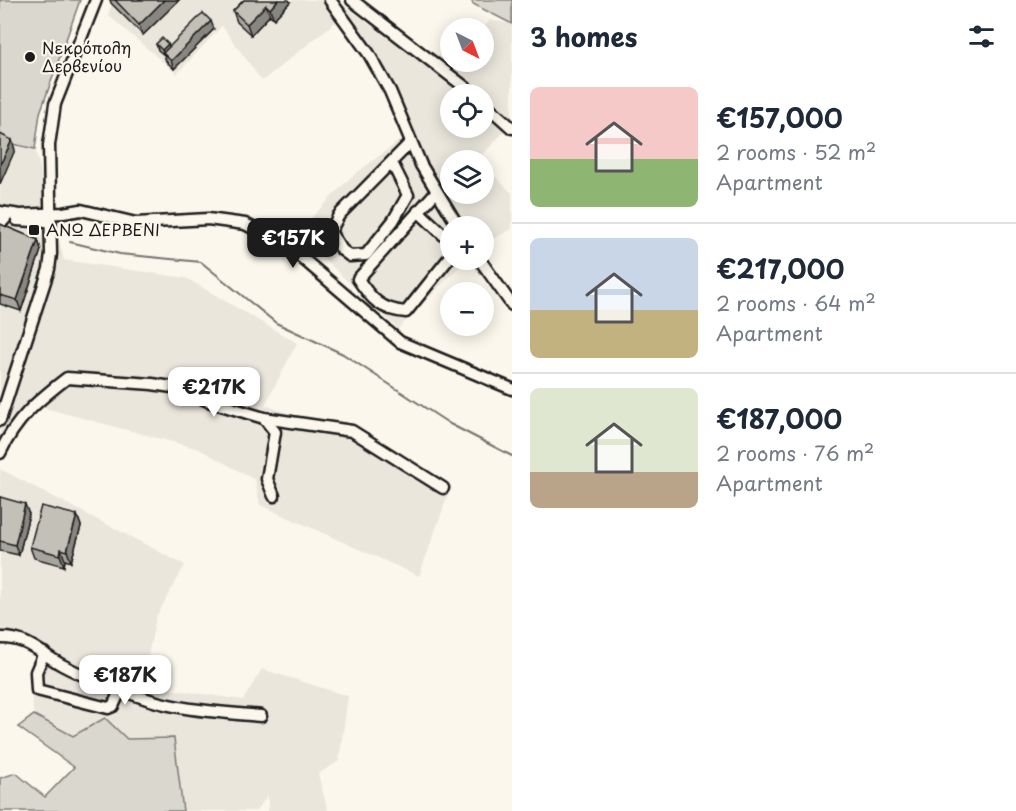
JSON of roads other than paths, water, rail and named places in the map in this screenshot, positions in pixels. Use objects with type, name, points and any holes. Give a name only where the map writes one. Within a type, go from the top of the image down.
[{"type":"street","points":[[0,420],[49,269],[51,254],[49,145],[55,104],[96,0]]},
{"type":"street","points":[[330,0],[369,54],[385,81],[411,142],[436,192],[452,216]]},
{"type":"street","points":[[352,0],[461,84]]},
{"type":"street","points":[[494,112],[512,128]]},
{"type":"street","points":[[392,163],[408,195],[393,220],[366,255],[350,256],[342,250],[330,232],[339,215],[411,142]]},
{"type":"street","points":[[436,192],[358,279],[373,301],[396,312],[406,312],[440,270]]},
{"type":"street","points":[[1,219],[20,215],[50,218],[81,210],[136,223],[208,219],[245,224],[288,246],[400,342],[512,388]]},
{"type":"street","points":[[418,211],[440,232]]},
{"type":"street","points":[[487,270],[512,305]]},
{"type":"street","points":[[0,453],[7,436],[18,422],[67,378],[131,381],[179,388],[208,401],[264,418],[352,431],[443,488]]},
{"type":"street","points":[[264,418],[275,432],[267,479],[274,496]]},
{"type":"street","points":[[0,639],[15,638],[61,664],[150,700],[205,711],[261,716]]},
{"type":"street","points":[[44,653],[36,672],[37,690],[108,708],[113,706],[121,689]]},
{"type":"waterway","points":[[70,242],[120,254],[201,262],[276,323],[343,354],[450,424],[512,456]]},
{"type":"place","name":"Νεκρόπολη Δερβενίου","points":[[30,57]]},
{"type":"place","name":"ΑΝΩ ΔΕΡΒΕΝΙ","points":[[34,230]]}]
